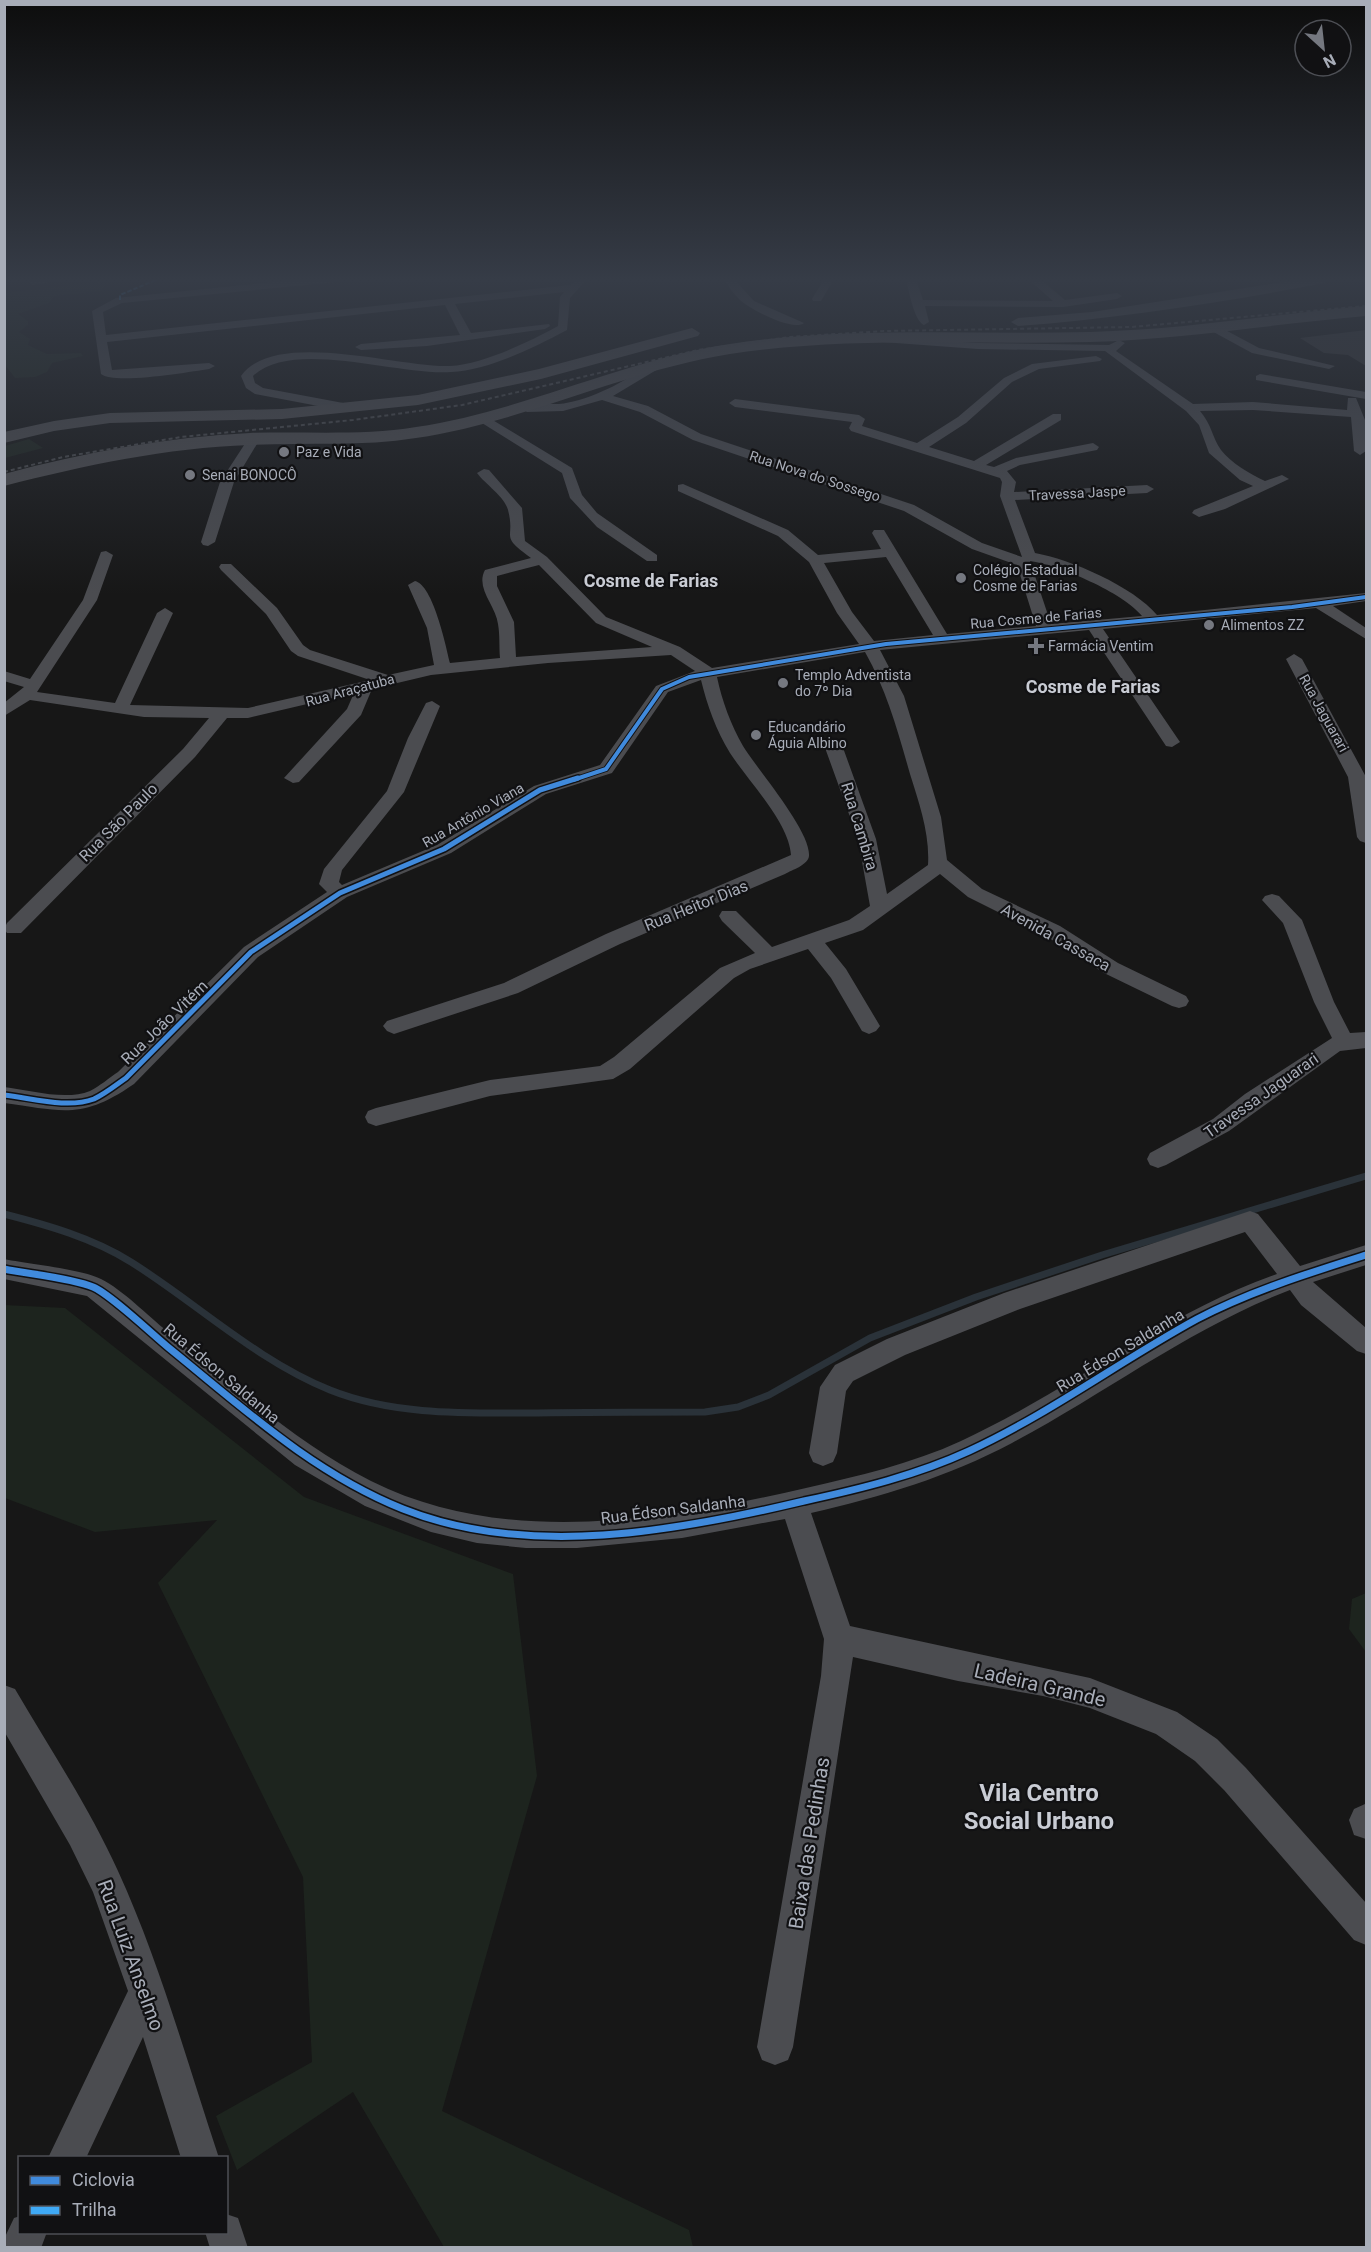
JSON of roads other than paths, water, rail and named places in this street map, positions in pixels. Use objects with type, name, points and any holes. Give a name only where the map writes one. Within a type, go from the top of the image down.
[{"type":"highway","points":[[4,438],[54,426],[110,418],[256,416],[350,408],[495,384]]},
{"type":"highway","points":[[4,480],[118,454],[173,445],[254,439],[394,436],[486,420],[599,384]]},
{"type":"street","points":[[250,384],[259,391],[350,408]]},
{"type":"street","points":[[527,408],[555,409],[605,397],[626,384]]},
{"type":"street","points":[[920,447],[962,420],[984,403],[1002,384]]},
{"type":"street","points":[[1157,384],[1190,408],[1205,424],[1214,450],[1245,477],[1263,485]]},
{"type":"street","points":[[1296,384],[1360,395]]},
{"type":"street","points":[[1360,451],[1360,426],[1351,404],[1366,387]]},
{"type":"street","name":"Rua Nova do Sossego","points":[[605,397],[644,409],[697,437],[909,508],[977,546],[1026,559],[1058,564],[1138,603],[1152,619]]},
{"type":"street","points":[[735,403],[844,415],[859,419],[855,428],[997,471],[1008,478],[1007,496],[1045,629]]},
{"type":"street","points":[[1190,408],[1253,406],[1356,414]]},
{"type":"street","points":[[976,465],[1057,417]]},
{"type":"street","points":[[486,420],[567,471],[572,479],[574,494],[584,506],[610,530],[652,558]]},
{"type":"street","points":[[208,542],[227,482],[254,439]]},
{"type":"street","points":[[997,471],[1016,462],[1093,447]]},
{"type":"street","points":[[484,473],[515,508],[516,537],[519,543],[542,560],[605,623],[674,650],[708,673]]},
{"type":"street","points":[[1199,513],[1217,508],[1263,485],[1282,479]]},
{"type":"street","points":[[376,1117],[490,1088],[604,1073],[622,1063],[727,974],[769,955],[846,930],[932,872],[938,862],[932,817],[899,704],[870,646],[845,613],[814,560],[783,533],[683,488]]},
{"type":"street","name":"Travessa Jaspe","points":[[1007,496],[1147,489]]},
{"type":"street","points":[[879,533],[942,638]]},
{"type":"street","points":[[814,560],[890,552]]},
{"type":"street","points":[[4,711],[30,690],[90,600],[106,555]]},
{"type":"street","points":[[508,661],[506,622],[490,586],[490,573],[542,560]]},
{"type":"street","points":[[226,567],[272,611],[297,648],[304,653],[387,680]]},
{"type":"street","points":[[415,585],[435,628],[443,669]]},
{"type":"street","name":"Rua Cosme de Farias","points":[[708,673],[762,666],[870,646],[1320,604],[1366,597]]},
{"type":"street","points":[[1320,604],[1366,634]]},
{"type":"street","points":[[120,709],[165,613]]},
{"type":"street","points":[[1093,625],[1172,742]]},
{"type":"street","name":"Rua Araçatuba","points":[[4,676],[30,690],[120,709],[144,712],[221,714],[271,710],[387,680],[443,669],[508,661],[674,650]]},
{"type":"street","name":"Rua Jaguarari","points":[[1294,659],[1354,770],[1366,837]]},
{"type":"street","name":"Rua Antônio Viana","points":[[321,906],[340,893],[444,849],[540,790],[606,769],[662,689],[689,677],[708,673]]},
{"type":"street","name":"Rua Heitor Dias","points":[[394,1026],[511,988],[607,941],[778,870],[800,858],[802,854],[794,832],[733,744],[711,690],[708,673]]},
{"type":"street","points":[[293,778],[355,711],[365,686]]},
{"type":"street","points":[[340,893],[329,884],[333,869],[395,792],[416,738],[432,706]]},
{"type":"street","name":"Rua São Paulo","points":[[15,928],[189,753],[221,714]]},
{"type":"street","name":"Rua Cambira","points":[[833,745],[867,839],[880,908]]},
{"type":"street","name":"Avenida Cassaca","points":[[938,862],[975,893],[1053,932],[1111,968],[1179,1001]]},
{"type":"street","points":[[1272,900],[1292,920],[1303,953],[1344,1041]]},
{"type":"street","name":"Rua João Vitém","points":[[4,1095],[68,1103],[93,1099],[106,1092],[126,1078],[251,952],[321,906]]},
{"type":"street","points":[[729,916],[769,955]]},
{"type":"street","points":[[812,941],[839,974],[869,1026]]},
{"type":"street","name":"Travessa Jaguarari","points":[[1158,1159],[1221,1125],[1273,1085],[1344,1041],[1366,1040]]},
{"type":"street","points":[[823,1454],[833,1387],[844,1373],[896,1347],[1013,1301],[1250,1221],[1293,1278],[1323,1311],[1366,1343]]},
{"type":"street","name":"Rua Édson Saldanha","points":[[4,1269],[94,1287],[313,1463],[395,1507],[433,1520],[504,1533],[570,1534],[667,1525],[794,1504],[935,1465],[1063,1400],[1202,1317],[1293,1278],[1366,1255]]},
{"type":"street","points":[[794,1504],[839,1639]]},
{"type":"street","name":"Ladeira Grande","points":[[839,1639],[958,1666],[1043,1681],[1099,1696],[1166,1723],[1206,1750],[1235,1779],[1366,1928]]},
{"type":"street","name":"Baixa das Pedinhas","points":[[776,2047],[834,1688],[839,1639]]},
{"type":"street","name":"Rua Luiz Anselmo","points":[[4,1700],[82,1833],[106,1882],[126,1931],[200,2156]]},
{"type":"street","points":[[66,2156],[146,1992]]},
{"type":"waterway","points":[[4,1214],[69,1233],[116,1253],[156,1278],[228,1331],[277,1363],[303,1378],[355,1398],[406,1409],[458,1413],[705,1412],[738,1407],[769,1395],[870,1338],[976,1297],[1102,1255],[1366,1176]]},
{"type":"railway","points":[[4,472],[63,457],[181,437],[353,420],[462,405],[552,384]]},
{"type":"place","name":"Paz e Vida","points":[[284,452]]},
{"type":"place","name":"Senai BONOCÔ","points":[[190,475]]},
{"type":"place","name":"Colégio Estadual Cosme de Farias","points":[[961,578]]},
{"type":"place","name":"Alimentos ZZ","points":[[1209,625]]},
{"type":"place","name":"Farmácia Ventim","points":[[1036,646]]},
{"type":"place","name":"Templo Adventista do 7º Dia","points":[[783,683]]},
{"type":"place","name":"Educandário Águia Albino","points":[[756,735]]},
{"type":"district","name":"Cosme de Farias","points":[[651,581]]},
{"type":"district","name":"Cosme de Farias","points":[[1093,687]]},
{"type":"district","name":"Vila Centro Social Urbano","points":[[1039,1807]]}]
